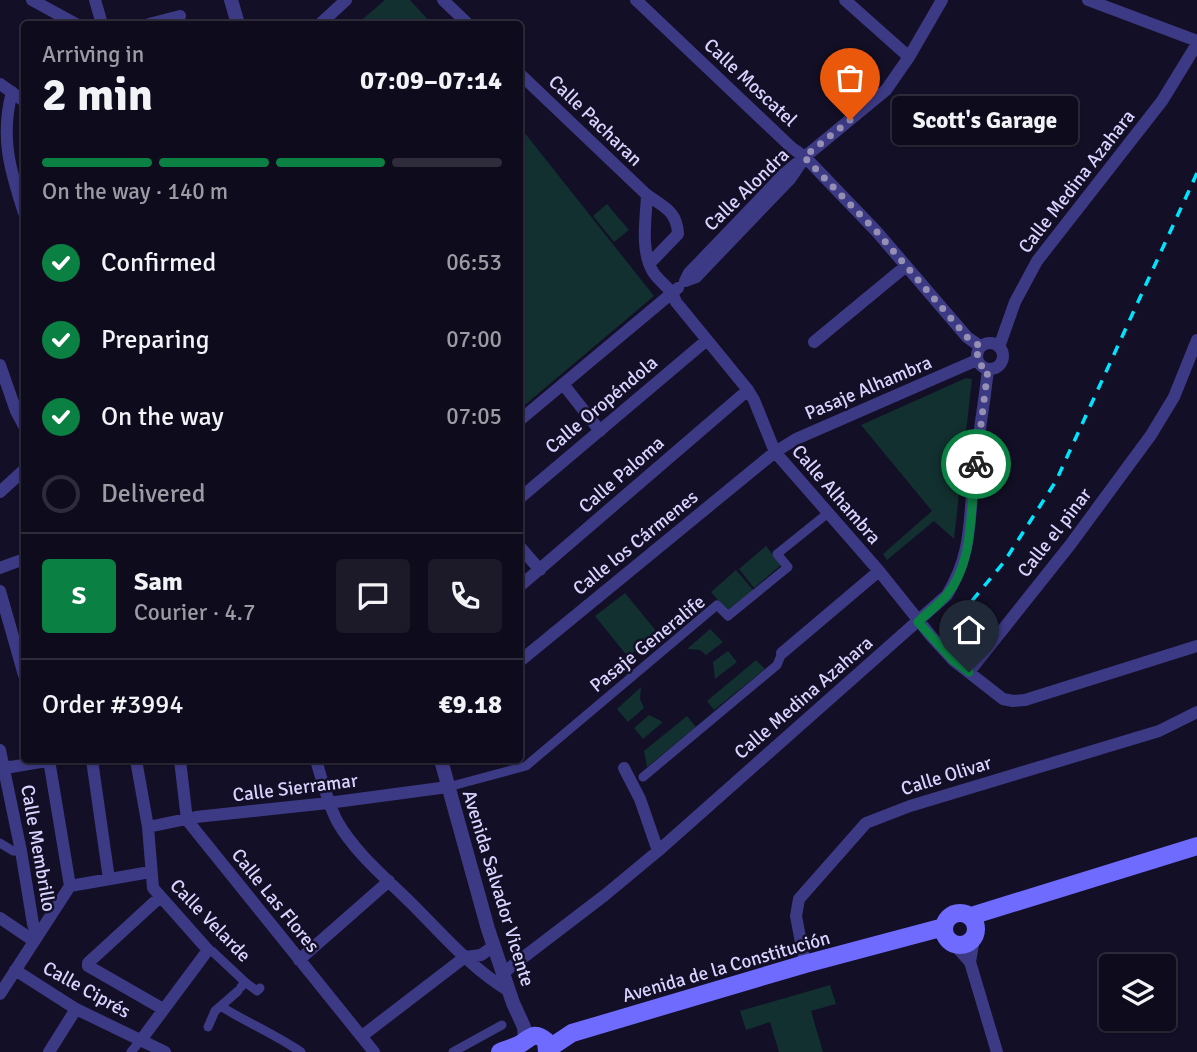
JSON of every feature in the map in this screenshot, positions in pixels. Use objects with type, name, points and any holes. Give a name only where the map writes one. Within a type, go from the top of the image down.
[{"type":"main road","points":[[974,927],[966,914],[955,914],[950,917],[948,936],[966,944],[974,927],[1000,908],[1197,846]]},
{"type":"main road","name":"Avenida de la Constitución","points":[[500,1052],[920,932],[948,936]]},
{"type":"street","points":[[32,0],[70,21]]},
{"type":"street","points":[[95,0],[101,21]]},
{"type":"street","points":[[231,0],[237,21]]},
{"type":"street","points":[[323,21],[346,0]]},
{"type":"street","points":[[443,0],[465,21]]},
{"type":"street","name":"Calle Moscatel","points":[[636,0],[804,157],[877,232],[979,353]]},
{"type":"street","points":[[845,0],[909,57]]},
{"type":"street","name":"Calle Alondra","points":[[523,417],[673,293],[698,263],[784,174],[886,90],[942,0]]},
{"type":"street","points":[[1088,0],[1197,43]]},
{"type":"street","points":[[161,21],[180,16]]},
{"type":"street","name":"Calle Medina Azahara","points":[[999,347],[1015,302],[1037,261],[1162,101],[1197,43]]},
{"type":"street","name":"Calle Pacharan","points":[[523,77],[647,195],[672,213],[678,222],[678,234],[650,263]]},
{"type":"street","points":[[0,84],[21,99]]},
{"type":"street","points":[[12,92],[6,155],[21,202]]},
{"type":"street","name":"Calle Pacharan","points":[[647,195],[645,249],[653,272],[673,293]]},
{"type":"street","points":[[814,342],[906,266]]},
{"type":"street","name":"Calle Alhambra","points":[[673,293],[676,302],[748,390],[775,452],[879,571],[918,622],[953,660],[969,672]]},
{"type":"street","name":"Calle Oropéndola","points":[[523,495],[707,340]]},
{"type":"street","name":"Calle el pinar","points":[[969,672],[1070,545],[1151,435],[1174,397],[1197,340]]},
{"type":"street","points":[[992,343],[999,347],[1003,354],[1002,362],[996,368],[981,366],[979,353],[992,343]]},
{"type":"street","name":"Pasaje Alhambra","points":[[775,452],[796,439],[979,353]]},
{"type":"street","points":[[0,365],[21,420]]},
{"type":"street","name":"Calle Medina Azahara","points":[[503,972],[658,851],[947,595],[960,574],[969,541],[973,480],[988,369]]},
{"type":"street","points":[[563,384],[600,431]]},
{"type":"street","name":"Calle Paloma","points":[[523,584],[748,390]]},
{"type":"street","name":"Calle los Cármenes","points":[[523,659],[775,452]]},
{"type":"street","points":[[2,486],[21,472]]},
{"type":"street","name":"Pasaje Generalife","points":[[448,787],[526,766],[717,605],[727,616],[788,567],[777,554],[828,513]]},
{"type":"street","points":[[523,550],[540,570]]},
{"type":"street","points":[[0,568],[21,560]]},
{"type":"street","points":[[643,777],[777,666],[782,653],[879,571]]},
{"type":"street","points":[[0,591],[21,664]]},
{"type":"street","points":[[969,672],[1003,699],[1025,700],[1197,646]]},
{"type":"street","name":"Calle Olivar","points":[[806,964],[796,916],[799,899],[866,823],[910,806],[1159,731],[1197,712]]},
{"type":"street","name":"Calle Membrillo","points":[[0,750],[21,851],[35,938]]},
{"type":"street","points":[[2,766],[26,763]]},
{"type":"street","points":[[0,994],[70,886],[50,763]]},
{"type":"street","points":[[92,763],[109,878]]},
{"type":"street","name":"Calle Velarde","points":[[137,763],[148,827],[153,888],[208,950],[212,951],[241,987],[257,992],[260,988]]},
{"type":"street","points":[[180,763],[187,820]]},
{"type":"street","points":[[317,763],[328,803],[355,847],[465,957],[489,979],[509,991]]},
{"type":"street","name":"Avenida Salvador Vicente","points":[[442,763],[494,946],[509,991],[534,1042]]},
{"type":"street","points":[[624,768],[640,799],[658,851]]},
{"type":"street","name":"Calle Sierramar","points":[[148,827],[196,817],[448,787]]},
{"type":"street","name":"Calle Las Flores","points":[[187,820],[374,1052]]},
{"type":"street","points":[[0,843],[13,851],[21,851]]},
{"type":"street","points":[[70,886],[150,872]]},
{"type":"street","points":[[299,960],[389,881]]},
{"type":"street","points":[[160,897],[88,963],[88,966],[163,1009]]},
{"type":"street","points":[[0,918],[35,938]]},
{"type":"street","points":[[974,927],[971,962],[997,1052]]},
{"type":"street","points":[[948,936],[971,962]]},
{"type":"street","points":[[362,1036],[465,957],[481,955],[494,946]]},
{"type":"street","points":[[131,1052],[208,950]]},
{"type":"street","name":"Calle Ciprés","points":[[15,970],[76,1009],[165,1052]]},
{"type":"street","points":[[208,1027],[215,1011],[241,987]]},
{"type":"street","points":[[222,1007],[253,1026],[278,1036],[301,1052]]},
{"type":"street","points":[[49,1052],[76,1009]]},
{"type":"street","points":[[453,1052],[502,1025]]},
{"type":"green space","points":[[385,0],[410,0],[429,21],[360,21]]},
{"type":"green space","points":[[523,131],[654,296],[523,406]]},
{"type":"green space","points":[[607,204],[629,230],[614,242],[593,216]]},
{"type":"green space","points":[[966,378],[972,379],[954,539],[934,521],[887,560],[883,554],[932,511],[861,425]]},
{"type":"green space","points":[[766,546],[781,565],[754,588],[739,569]]},
{"type":"green space","points":[[736,570],[754,591],[728,612],[711,592]]},
{"type":"green space","points":[[625,593],[657,632],[628,657],[595,616]]},
{"type":"green space","points":[[710,629],[723,642],[706,655],[700,650],[687,649]]},
{"type":"green space","points":[[728,651],[737,662],[715,679],[713,662]]},
{"type":"green space","points":[[756,660],[765,669],[714,710],[707,701]]},
{"type":"green space","points":[[641,687],[640,699],[644,708],[628,722],[617,709]]},
{"type":"green space","points":[[649,715],[663,722],[643,739],[634,728]]},
{"type":"green space","points":[[687,716],[696,727],[647,767],[644,751]]},
{"type":"green space","points":[[830,985],[836,1004],[811,1011],[823,1052],[779,1052],[770,1022],[746,1030],[740,1011]]},
{"type":"railway","points":[[948,630],[1004,562],[1056,481],[1197,173]]},
{"type":"way so far","points":[[850,120],[804,157],[877,232],[967,337],[981,347],[977,360],[981,366],[988,369],[976,464]]},
{"type":"place","name":"Scott's Garage","points":[[850,120]]},
{"type":"route","points":[[969,672],[953,660],[918,622],[947,595],[960,574],[969,541],[976,464]]}]
